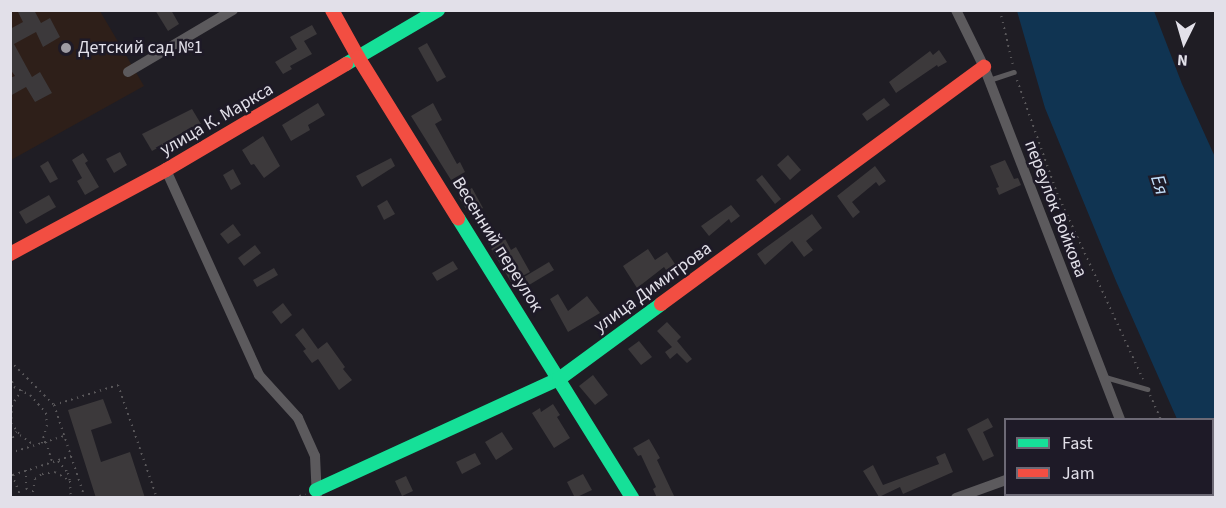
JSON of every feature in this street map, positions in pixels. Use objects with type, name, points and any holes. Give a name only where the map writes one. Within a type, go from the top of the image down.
[{"type":"street","points":[[128,72],[233,10]]},
{"type":"street","name":"Весенний переулок","points":[[332,10],[358,57],[632,498]]},
{"type":"street","name":"улица К. Маркса","points":[[10,254],[166,170],[438,10]]},
{"type":"street","name":"переулок Войкова","points":[[956,10],[986,74],[1119,418]]},
{"type":"street","name":"улица Димитрова","points":[[166,170],[259,375],[298,418],[315,456],[317,494],[560,379],[986,74]]},
{"type":"street","points":[[956,498],[1004,480]]},
{"type":"lane","points":[[986,74],[1014,72]]},
{"type":"lane","points":[[1103,377],[1147,389]]},
{"type":"path","points":[[1000,10],[1014,72],[1057,193],[1160,418]]},
{"type":"path","points":[[10,361],[54,405],[85,498]]},
{"type":"path","points":[[10,375],[12,387],[22,390],[40,404],[46,413],[47,424],[42,443]]},
{"type":"path","points":[[54,405],[118,385],[157,498]]},
{"type":"path","points":[[22,390],[12,405],[12,423],[16,431],[34,445]]},
{"type":"path","points":[[10,443],[16,431]]},
{"type":"path","points":[[10,453],[64,436]]},
{"type":"path","points":[[46,442],[52,462]]},
{"type":"path","points":[[13,475],[71,456]]},
{"type":"path","points":[[57,460],[68,472],[74,498]]},
{"type":"path","points":[[39,465],[42,474]]},
{"type":"path","points":[[10,469],[21,498]]},
{"type":"path","points":[[26,470],[26,488],[31,496]]},
{"type":"path","points":[[31,496],[35,479],[42,474],[55,472],[70,481]]},
{"type":"path","points":[[71,485],[80,482]]},
{"type":"shaded area","name":"Детский сад №1","points":[[11,11],[100,11],[144,86],[11,160]]},
{"type":"water","name":"Ея","points":[[1017,11],[1154,11],[1182,84],[1215,157],[1215,479],[1214,418],[1177,418],[1116,281],[1045,108]]},
{"type":"building","points":[[17,10],[34,10],[41,23],[50,18],[60,37],[43,47],[36,32],[14,44],[32,77],[40,72],[52,93],[35,102],[26,87],[10,96],[10,78],[15,76],[10,69],[10,29],[23,22]]},
{"type":"building","points":[[155,10],[171,10],[179,24],[168,31]]},
{"type":"building","points":[[312,25],[317,34],[304,41],[312,54],[290,66],[292,69],[283,74],[275,62],[297,49],[290,37]]},
{"type":"building","points":[[427,43],[446,77],[437,82],[418,48]]},
{"type":"building","points":[[939,50],[947,62],[938,67],[937,65],[896,93],[889,82],[930,51],[933,55]]},
{"type":"building","points":[[884,98],[890,105],[867,121],[862,114]]},
{"type":"building","points":[[318,103],[325,115],[308,125],[310,130],[291,141],[282,125]]},
{"type":"building","points":[[433,103],[442,120],[435,124],[457,164],[460,162],[465,172],[451,180],[411,116]]},
{"type":"building","points":[[192,109],[201,124],[152,151],[142,134]]},
{"type":"building","points":[[263,136],[280,166],[264,178],[254,164],[251,165],[242,150]]},
{"type":"building","points":[[120,152],[127,165],[114,173],[106,159]]},
{"type":"building","points":[[83,153],[88,161],[85,163],[99,187],[85,195],[77,181],[82,178],[72,160]]},
{"type":"building","points":[[788,155],[801,170],[790,180],[777,165]]},
{"type":"building","points":[[391,158],[395,166],[362,187],[356,176]]},
{"type":"building","points":[[1005,160],[1014,179],[1018,178],[1021,185],[999,195],[996,188],[999,187],[990,166]]},
{"type":"building","points":[[48,161],[58,179],[50,183],[40,166]]},
{"type":"building","points":[[875,166],[886,181],[879,186],[876,182],[852,202],[860,212],[853,218],[837,196]]},
{"type":"building","points":[[233,169],[241,184],[231,190],[223,175]]},
{"type":"building","points":[[762,175],[781,199],[775,204],[756,180]]},
{"type":"building","points":[[472,188],[483,208],[470,215],[458,196]]},
{"type":"building","points":[[49,195],[56,207],[26,224],[19,212]]},
{"type":"building","points":[[387,200],[395,214],[384,220],[377,206]]},
{"type":"building","points":[[731,205],[740,216],[731,223],[729,219],[709,236],[701,226]]},
{"type":"building","points":[[812,214],[822,228],[806,241],[813,250],[804,257],[792,241],[765,265],[757,254]]},
{"type":"building","points":[[233,224],[241,235],[228,244],[220,234]]},
{"type":"building","points":[[502,233],[511,250],[516,247],[530,272],[511,282],[487,242]]},
{"type":"building","points":[[255,245],[261,253],[244,266],[238,258]]},
{"type":"building","points":[[648,249],[655,260],[667,252],[675,264],[666,270],[664,267],[637,288],[623,266]]},
{"type":"building","points":[[453,261],[458,269],[437,281],[432,273]]},
{"type":"building","points":[[549,262],[554,270],[529,285],[524,277]]},
{"type":"building","points":[[274,268],[278,275],[257,287],[253,280]]},
{"type":"building","points":[[558,294],[568,311],[587,296],[600,313],[568,332],[550,299]]},
{"type":"building","points":[[283,303],[292,315],[281,324],[272,312]]},
{"type":"building","points":[[667,322],[681,337],[677,341],[692,359],[687,363],[677,353],[670,359],[665,352],[672,347],[657,331]]},
{"type":"building","points":[[303,328],[318,349],[327,342],[345,367],[343,369],[352,380],[339,390],[318,359],[312,363],[303,351],[306,349],[295,335]]},
{"type":"building","points":[[639,341],[652,357],[641,365],[628,349]]},
{"type":"building","points":[[593,375],[608,395],[595,405],[579,386]]},
{"type":"building","points":[[103,399],[112,423],[91,430],[101,462],[130,452],[145,498],[96,498],[68,410]]},
{"type":"building","points":[[553,404],[560,415],[557,417],[570,438],[554,448],[532,413],[540,408],[541,412]]},
{"type":"building","points":[[988,418],[993,427],[983,432],[994,456],[983,461],[967,429]]},
{"type":"building","points":[[502,432],[513,449],[496,460],[485,442]]},
{"type":"building","points":[[649,439],[660,458],[657,460],[675,498],[657,498],[653,489],[656,487],[641,455],[638,456],[633,448]]},
{"type":"building","points":[[475,453],[481,464],[462,474],[456,462]]},
{"type":"building","points":[[945,453],[953,472],[903,494],[900,487],[879,497],[863,471],[873,465],[883,485],[939,464],[936,457]]},
{"type":"building","points":[[583,474],[592,490],[575,498],[567,482]]},
{"type":"building","points":[[406,476],[413,491],[402,496],[395,481]]},
{"type":"traffic: fast","points":[[346,64],[438,10]]},
{"type":"traffic: fast","points":[[458,218],[632,498]]},
{"type":"traffic: fast","points":[[316,490],[559,379],[661,304]]},
{"type":"traffic: jam","points":[[332,10],[358,57],[458,218]]},
{"type":"traffic: jam","points":[[10,254],[166,170],[346,64]]},
{"type":"traffic: jam","points":[[661,304],[984,67]]},
{"type":"place","name":"Детский сад №1","points":[[66,48]]}]
